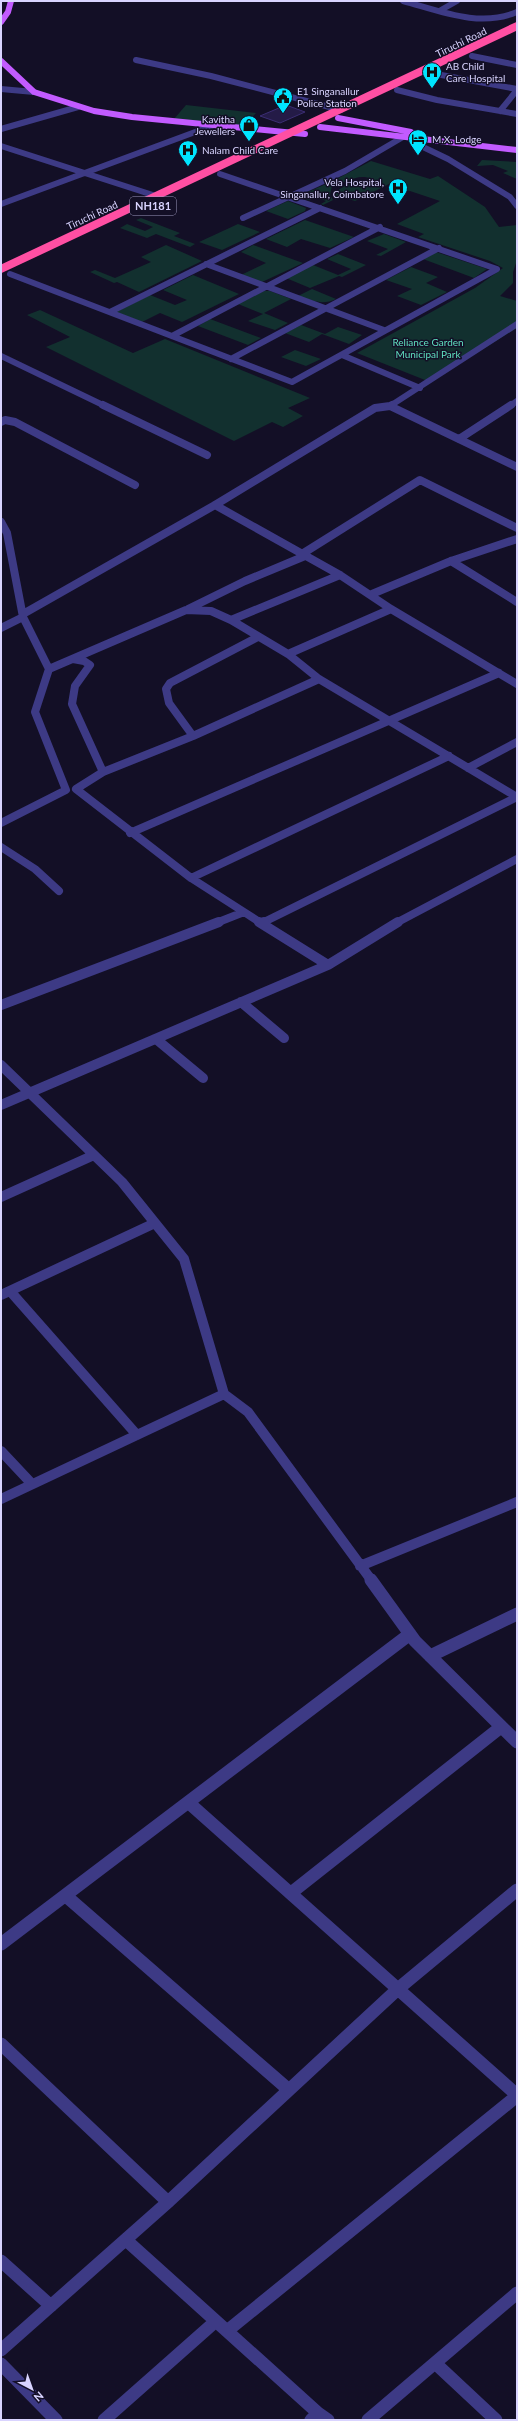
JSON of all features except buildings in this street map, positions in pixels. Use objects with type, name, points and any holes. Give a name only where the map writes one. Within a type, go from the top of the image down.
[{"type":"highway","name":"Tiruchi Road","points":[[1,269],[517,26]]},
{"type":"highway","name":"Tiruchi Road","points":[[469,58],[517,35]]},
{"type":"highway","name":"Tiruchi Road","points":[[433,76],[448,68]]},
{"type":"highway","name":"NH181","points":[[306,134],[417,82]]},
{"type":"highway","name":"Tiruchi Road","points":[[1,278],[306,134]]},
{"type":"highway","points":[[93,226],[104,229]]},
{"type":"main road","points":[[2,20],[11,1]]},
{"type":"main road","points":[[1,61],[34,92],[78,107],[132,117],[306,134]]},
{"type":"main road","points":[[338,118],[429,135],[517,145]]},
{"type":"main road","points":[[320,127],[517,150]]},
{"type":"street","points":[[403,1],[414,2],[482,21],[500,20],[516,14]]},
{"type":"street","points":[[441,10],[456,1]]},
{"type":"street","points":[[469,58],[517,65]]},
{"type":"street","points":[[136,60],[211,76],[341,110]]},
{"type":"street","points":[[433,76],[517,90],[500,111]]},
{"type":"street","points":[[1,89],[34,92]]},
{"type":"street","points":[[398,90],[517,114]]},
{"type":"street","points":[[1,129],[78,107]]},
{"type":"street","points":[[2,203],[90,172],[214,125]]},
{"type":"street","points":[[243,218],[378,153],[402,137]]},
{"type":"street","points":[[417,138],[423,147],[448,159],[510,197],[517,206]]},
{"type":"street","points":[[1,146],[90,172],[156,196]]},
{"type":"street","points":[[10,274],[292,382],[497,269],[220,174]]},
{"type":"street","points":[[110,312],[320,208]]},
{"type":"street","points":[[172,336],[380,228]]},
{"type":"street","points":[[231,358],[439,248]]},
{"type":"street","points":[[206,264],[384,330]]},
{"type":"street","points":[[1,628],[215,505],[375,408],[390,406],[517,324]]},
{"type":"street","points":[[342,355],[420,388]]},
{"type":"street","points":[[1,356],[207,455]]},
{"type":"street","points":[[459,439],[517,401]]},
{"type":"street","points":[[390,406],[517,467]]},
{"type":"street","points":[[1,422],[5,420],[15,422],[135,485]]},
{"type":"street","points":[[49,669],[186,610],[244,581],[303,555],[420,480],[517,528]]},
{"type":"street","points":[[215,505],[340,575],[372,594],[391,609],[517,684]]},
{"type":"street","points":[[1,522],[7,532],[23,615],[49,669],[36,712],[66,790],[10,820],[1,823]]},
{"type":"street","points":[[372,594],[451,561],[517,538]]},
{"type":"street","points":[[451,561],[517,602]]},
{"type":"street","points":[[231,620],[340,575]]},
{"type":"street","points":[[288,654],[391,609]]},
{"type":"street","points":[[186,610],[211,611],[231,620],[288,654],[319,679],[517,797]]},
{"type":"street","points":[[193,736],[169,704],[166,689],[170,683],[258,637]]},
{"type":"street","points":[[72,659],[84,660],[90,665],[79,676],[72,692],[72,704],[79,725],[91,744],[103,772]]},
{"type":"street","points":[[130,833],[499,673]]},
{"type":"street","points":[[319,679],[193,736],[103,772],[76,789],[130,833],[191,878],[328,965]]},
{"type":"street","points":[[468,768],[517,742]]},
{"type":"street","points":[[191,878],[449,756]]},
{"type":"street","points":[[260,923],[517,797]]},
{"type":"street","points":[[1,814],[10,820]]},
{"type":"street","points":[[1,847],[35,869],[58,891]]},
{"type":"street","points":[[1,1105],[328,965],[402,920],[517,859]]},
{"type":"street","points":[[1,1005],[244,912]]},
{"type":"street","points":[[241,1002],[284,1038]]},
{"type":"street","points":[[156,1039],[202,1078]]},
{"type":"street","points":[[1,1066],[122,1182],[184,1259],[224,1394],[248,1412],[410,1634],[430,1656],[517,1742]]},
{"type":"street","points":[[1,1197],[94,1155]]},
{"type":"street","points":[[137,1435],[5,1293],[155,1223]]},
{"type":"street","points":[[1,1499],[224,1394]]},
{"type":"street","points":[[1,1451],[32,1484]]},
{"type":"street","points":[[360,1566],[517,1502]]},
{"type":"street","points":[[430,1656],[517,1614]]},
{"type":"street","points":[[1,1944],[410,1634]]},
{"type":"street","points":[[291,1893],[501,1727]]},
{"type":"street","points":[[104,2420],[517,2095],[399,1988],[189,1803]]},
{"type":"street","points":[[1,2350],[168,2202],[399,1988],[517,1890]]},
{"type":"street","points":[[66,1896],[289,2090]]},
{"type":"street","points":[[1,2044],[168,2202]]},
{"type":"street","points":[[126,2240],[222,2326],[319,2418]]},
{"type":"street","points":[[1,2261],[51,2306]]},
{"type":"street","points":[[368,2420],[517,2293]]},
{"type":"street","points":[[436,2363],[496,2420]]},
{"type":"street","points":[[1,2364],[56,2420]]},
{"type":"green space","points":[[186,105],[256,113],[244,126],[174,119]]},
{"type":"green space","points":[[482,160],[517,162],[517,179],[503,173],[508,171],[493,165],[477,166]]},
{"type":"green space","name":"Reliance Garden Municipal Park","points":[[371,161],[430,179],[438,176],[485,207],[499,227],[517,225],[517,260],[513,272],[513,283],[500,296],[517,301],[517,328],[430,382],[357,353],[475,288],[503,268],[490,261],[418,237],[424,234],[397,224],[440,201],[389,184],[355,201],[342,197],[335,200],[339,190],[344,187],[363,180],[373,179],[360,177],[342,183],[331,182]]},
{"type":"green space","points":[[326,184],[332,186],[330,195],[333,200],[323,205],[321,204],[326,201],[316,197],[309,200],[297,197]]},
{"type":"green space","points":[[288,201],[306,208],[305,211],[288,219],[266,211]]},
{"type":"green space","points":[[141,218],[180,233],[174,236],[195,244],[190,247],[156,234],[147,238],[120,228],[127,224],[145,231],[153,227],[136,220]]},
{"type":"green space","points":[[305,220],[354,237],[330,248],[301,239],[287,247],[266,239]]},
{"type":"green space","points":[[238,224],[260,232],[222,250],[199,242]]},
{"type":"green space","points":[[384,234],[406,242],[381,256],[376,255],[388,249],[367,241]]},
{"type":"green space","points":[[166,245],[202,261],[139,292],[90,272],[95,270],[115,278],[151,262],[141,257]]},
{"type":"green space","points":[[253,245],[303,263],[262,282],[241,275],[266,263],[241,252]]},
{"type":"green space","points":[[436,252],[487,269],[474,278],[423,259]]},
{"type":"green space","points":[[338,254],[366,265],[342,277],[339,276],[310,288],[286,278],[313,265],[338,275],[351,269],[327,259]]},
{"type":"green space","points":[[411,267],[438,277],[426,283],[447,292],[421,305],[397,296],[412,289],[386,280]]},
{"type":"green space","points":[[193,275],[239,294],[182,322],[160,313],[142,322],[116,312],[150,295],[175,305],[187,300],[163,290]]},
{"type":"green space","points":[[312,289],[336,299],[322,302],[312,301],[298,296]]},
{"type":"green space","points":[[264,291],[270,291],[291,299],[264,313],[288,323],[275,330],[248,321],[263,314],[238,304]]},
{"type":"green space","points":[[40,310],[133,353],[165,339],[310,398],[288,408],[303,416],[283,427],[272,422],[234,441],[46,347],[70,337],[27,315]]},
{"type":"green space","points":[[210,319],[261,338],[248,345],[198,326]]},
{"type":"green space","points":[[301,325],[325,334],[338,327],[362,335],[349,344],[322,334],[309,342],[285,333]]},
{"type":"green space","points":[[295,350],[321,359],[306,366],[281,357]]},
{"type":"place","name":"AB Child Care Hospital","points":[[432,89]]},
{"type":"place","name":"E1 Singanallur Police Station","points":[[283,114]]},
{"type":"place","name":"Kavitha Jewellers","points":[[249,142]]},
{"type":"place","name":"M.X. Lodge","points":[[418,156]]},
{"type":"place","name":"Nalam Child Care","points":[[188,167]]},
{"type":"place","name":"Vela Hospital, Singanallur, Coimbatore","points":[[398,205]]}]
